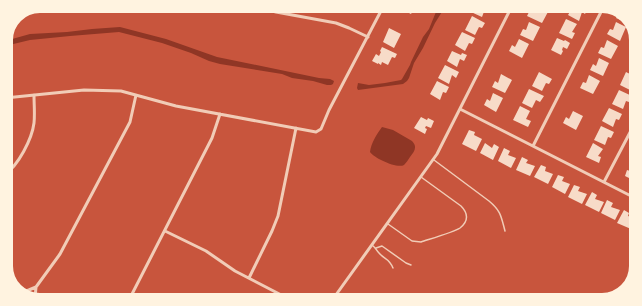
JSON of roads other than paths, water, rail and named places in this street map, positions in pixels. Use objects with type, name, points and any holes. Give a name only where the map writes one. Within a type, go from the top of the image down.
[{"type":"street","points":[[276,12],[336,23],[368,38]]},
{"type":"street","points":[[12,97],[84,90],[121,91],[176,106],[316,132],[321,129],[329,110],[381,12]]},
{"type":"street","points":[[337,294],[434,160],[509,12]]},
{"type":"street","points":[[533,146],[601,12]]},
{"type":"street","points":[[12,168],[31,135],[34,123],[34,95]]},
{"type":"street","points":[[35,293],[36,287],[60,254],[130,122],[136,95]]},
{"type":"street","points":[[460,109],[630,195]]},
{"type":"street","points":[[132,294],[212,138],[220,114]]},
{"type":"street","points":[[249,278],[278,216],[296,128]]},
{"type":"street","points":[[604,182],[630,132]]},
{"type":"street","points":[[165,231],[206,251],[235,271],[279,294]]},
{"type":"street","points":[[27,291],[36,287]]},
{"type":"lane","points":[[434,160],[495,206],[500,213],[505,231]]},
{"type":"lane","points":[[387,223],[412,241],[421,242],[460,228],[464,223],[467,213],[464,209],[421,177]]},
{"type":"lane","points":[[372,245],[389,261],[393,268]]},
{"type":"lane","points":[[376,248],[382,246],[411,265]]}]
